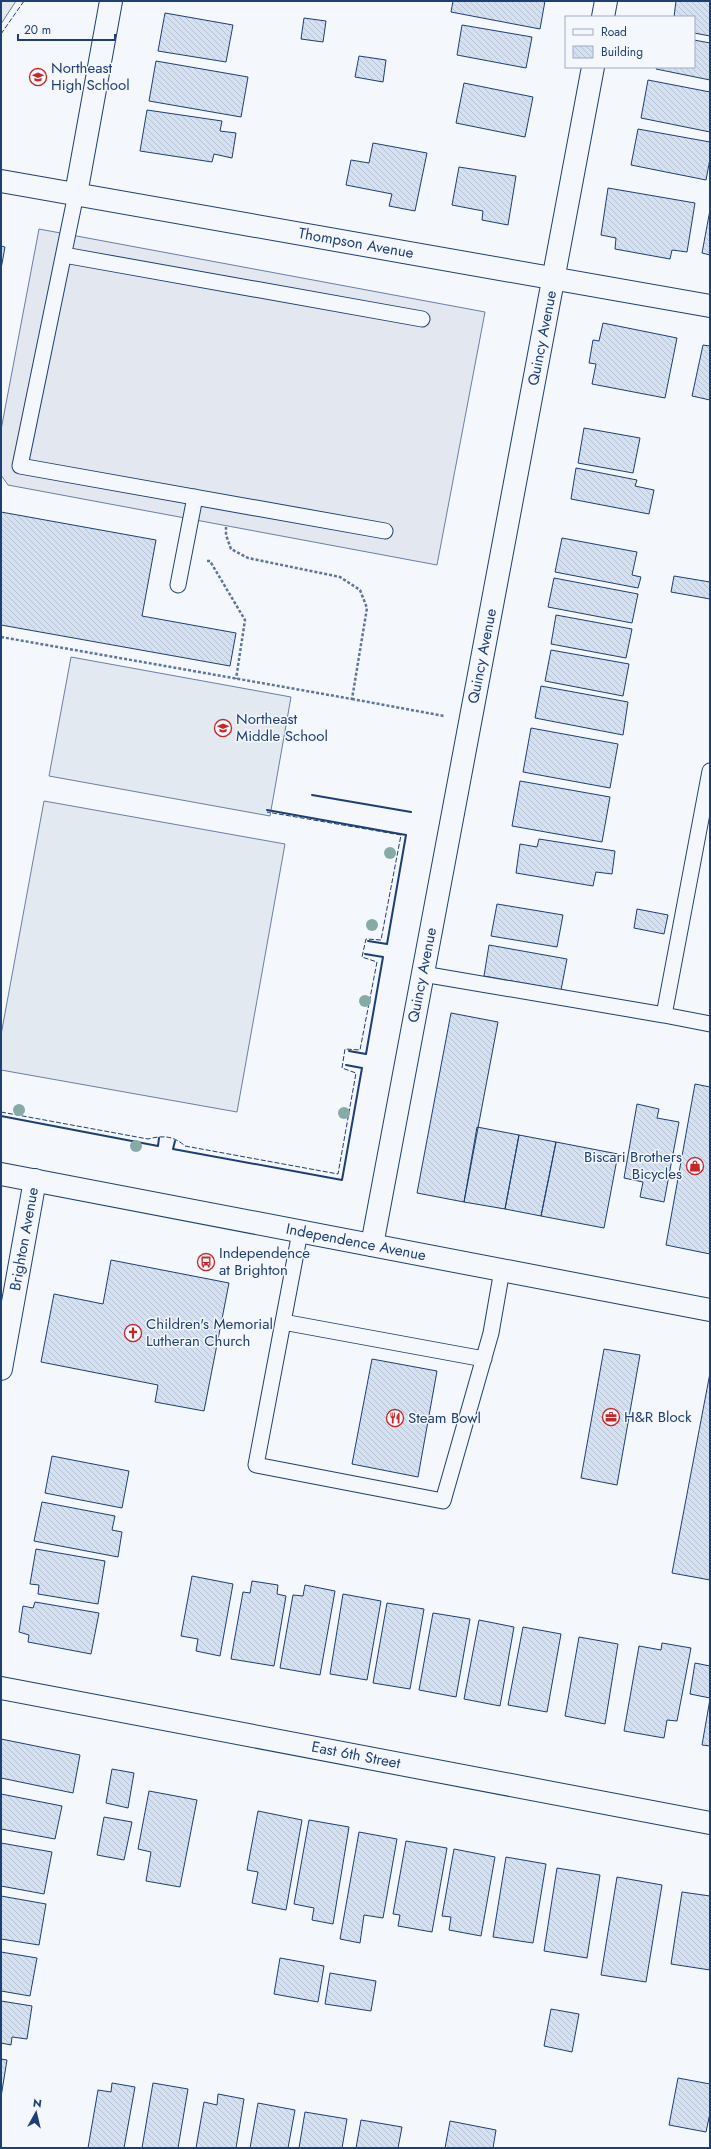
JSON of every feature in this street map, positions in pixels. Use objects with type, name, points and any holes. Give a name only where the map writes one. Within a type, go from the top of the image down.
[{"type":"street","points":[[76,194],[111,1]]},
{"type":"street","points":[[602,16],[606,1]]},
{"type":"street","name":"Quincy Avenue","points":[[372,1245],[593,68]]},
{"type":"street","name":"Thompson Avenue","points":[[1,181],[710,306]]},
{"type":"street","name":"Independence Avenue","points":[[1,1174],[710,1310]]},
{"type":"street","name":"Brighton Avenue","points":[[1,1369],[35,1180]]},
{"type":"street","name":"East 6th Street","points":[[1,1688],[710,1823]]},
{"type":"lane","points":[[76,194],[20,466],[385,531]]},
{"type":"lane","points":[[64,255],[422,319]]},
{"type":"lane","points":[[178,585],[195,497]]},
{"type":"lane","points":[[664,1015],[710,771]]},
{"type":"lane","points":[[423,974],[710,1024]]},
{"type":"lane","points":[[300,1232],[256,1465],[443,1501],[491,1333],[502,1270]]},
{"type":"lane","points":[[283,1322],[484,1359]]},
{"type":"path","points":[[228,503],[226,535],[231,549],[248,558],[340,576],[360,590],[367,608],[352,699]]},
{"type":"path","points":[[183,557],[210,561],[245,620],[236,679]]},
{"type":"path","points":[[1,637],[470,720]]},
{"type":"shaded area","points":[[1,1],[16,1],[1,24]]},
{"type":"shaded area","points":[[39,229],[485,312],[437,565],[8,485],[1,475],[1,430]]},
{"type":"shaded area","points":[[71,657],[291,697],[270,816],[49,776]]},
{"type":"shaded area","points":[[44,801],[285,844],[237,1112],[1,1070],[1,1035]]},
{"type":"building","points":[[453,1],[545,1],[540,29],[451,12]]},
{"type":"building","points":[[676,1],[710,1],[710,36],[695,33],[695,16],[674,16]]},
{"type":"building","points":[[165,13],[233,25],[226,62],[158,51]]},
{"type":"building","points":[[304,18],[326,21],[323,42],[301,39]]},
{"type":"building","points":[[462,25],[532,37],[526,68],[457,55]]},
{"type":"building","points":[[695,40],[710,43],[710,80],[656,69],[695,68]]},
{"type":"building","points":[[359,56],[386,60],[383,82],[355,77]]},
{"type":"building","points":[[156,61],[248,77],[241,117],[149,101]]},
{"type":"building","points":[[648,80],[710,92],[710,132],[641,118]]},
{"type":"building","points":[[464,83],[533,97],[525,137],[456,123]]},
{"type":"building","points":[[147,110],[222,121],[220,131],[236,133],[232,158],[214,154],[212,162],[140,151]]},
{"type":"building","points":[[638,129],[710,142],[710,159],[706,180],[631,165]]},
{"type":"building","points":[[373,143],[427,153],[415,211],[389,206],[392,194],[346,185],[351,160],[369,163]]},
{"type":"building","points":[[459,167],[516,176],[508,225],[482,220],[483,211],[452,205]]},
{"type":"building","points":[[608,188],[695,203],[687,252],[672,250],[670,259],[615,249],[616,238],[601,235]]},
{"type":"building","points":[[710,210],[710,255],[702,253]]},
{"type":"building","points":[[1,246],[5,247],[1,269]]},
{"type":"building","points":[[603,323],[677,338],[665,398],[592,384],[596,364],[589,363],[593,340],[599,341]]},
{"type":"building","points":[[703,345],[710,346],[710,400],[692,396]]},
{"type":"building","points":[[584,428],[640,438],[633,473],[578,463]]},
{"type":"building","points":[[576,468],[637,480],[635,486],[654,490],[649,514],[571,499]]},
{"type":"building","name":"Northeast Middle School","points":[[1,512],[156,540],[142,616],[236,633],[230,666],[1,625]]},
{"type":"building","points":[[562,538],[637,552],[632,575],[641,577],[638,588],[555,572]]},
{"type":"building","points":[[674,576],[710,582],[710,599],[671,592]]},
{"type":"building","points":[[554,578],[638,594],[632,623],[548,607]]},
{"type":"building","points":[[556,615],[632,629],[626,658],[551,644]]},
{"type":"building","points":[[551,650],[629,664],[623,696],[545,681]]},
{"type":"building","points":[[541,686],[628,702],[623,735],[535,718]]},
{"type":"building","points":[[531,728],[618,744],[610,788],[523,772]]},
{"type":"building","points":[[520,781],[610,797],[602,842],[512,826]]},
{"type":"building","points":[[539,839],[615,851],[612,874],[596,872],[593,886],[516,873],[520,844],[537,847]]},
{"type":"building","points":[[497,904],[563,915],[557,947],[491,936]]},
{"type":"building","points":[[637,909],[668,915],[664,934],[634,928]]},
{"type":"building","points":[[489,945],[567,959],[561,990],[484,976]]},
{"type":"building","points":[[451,1013],[498,1022],[464,1202],[417,1193]]},
{"type":"building","name":"Biscari Brothers Bicycles","points":[[695,1084],[710,1087],[710,1254],[666,1245]]},
{"type":"building","points":[[637,1104],[659,1109],[657,1118],[679,1122],[664,1202],[640,1197],[643,1182],[624,1178]]},
{"type":"building","points":[[477,1127],[519,1135],[505,1209],[464,1202]]},
{"type":"building","points":[[519,1135],[556,1142],[541,1216],[505,1209]]},
{"type":"building","points":[[556,1142],[618,1154],[604,1228],[541,1216]]},
{"type":"building","name":"Children's Memorial Lutheran Church","points":[[111,1260],[229,1283],[204,1411],[155,1402],[158,1385],[41,1362],[54,1294],[103,1304]]},
{"type":"building","name":"H&R Block","points":[[604,1349],[640,1355],[617,1485],[581,1478]]},
{"type":"building","name":"Steam Bowl","points":[[372,1359],[437,1371],[418,1477],[352,1464]]},
{"type":"building","points":[[710,1373],[710,1580],[672,1573]]},
{"type":"building","points":[[52,1456],[129,1471],[122,1508],[45,1493]]},
{"type":"building","points":[[42,1502],[115,1516],[112,1530],[122,1532],[118,1557],[34,1541]]},
{"type":"building","points":[[36,1549],[105,1561],[98,1604],[38,1594],[39,1585],[30,1584]]},
{"type":"building","points":[[192,1576],[233,1584],[220,1656],[196,1651],[198,1639],[181,1636]]},
{"type":"building","points":[[252,1581],[278,1585],[277,1594],[286,1596],[274,1666],[231,1659],[243,1592],[250,1593]]},
{"type":"building","points":[[305,1585],[335,1591],[320,1675],[280,1668],[293,1595],[303,1596]]},
{"type":"building","points":[[343,1594],[381,1601],[367,1680],[330,1674]]},
{"type":"building","points":[[35,1602],[99,1613],[91,1654],[28,1642],[29,1635],[19,1632],[23,1606],[33,1608]]},
{"type":"building","points":[[387,1603],[424,1609],[410,1689],[373,1683]]},
{"type":"building","points":[[433,1613],[470,1619],[456,1697],[419,1690]]},
{"type":"building","points":[[479,1620],[514,1627],[500,1706],[464,1699]]},
{"type":"building","points":[[523,1627],[561,1634],[547,1712],[508,1705]]},
{"type":"building","points":[[579,1637],[618,1644],[605,1724],[565,1716]]},
{"type":"building","points":[[662,1643],[691,1648],[677,1721],[667,1720],[664,1738],[624,1731],[639,1646],[661,1650]]},
{"type":"building","points":[[695,1663],[710,1666],[710,1698],[690,1694]]},
{"type":"building","points":[[710,1699],[710,1746],[702,1745]]},
{"type":"building","points":[[1,1739],[80,1755],[73,1793],[1,1778]]},
{"type":"building","points":[[112,1769],[134,1773],[128,1808],[106,1803]]},
{"type":"building","points":[[149,1791],[197,1800],[180,1887],[146,1881],[151,1852],[138,1849]]},
{"type":"building","points":[[1,1794],[62,1806],[55,1839],[1,1829]]},
{"type":"building","points":[[258,1811],[302,1820],[286,1910],[252,1903],[258,1872],[247,1870]]},
{"type":"building","points":[[104,1817],[132,1822],[124,1860],[97,1855]]},
{"type":"building","points":[[309,1820],[349,1827],[333,1924],[312,1920],[314,1908],[294,1904]]},
{"type":"building","points":[[359,1832],[397,1839],[383,1918],[364,1915],[360,1943],[340,1939]]},
{"type":"building","points":[[406,1841],[447,1848],[432,1932],[398,1926],[400,1915],[393,1914]]},
{"type":"building","points":[[1,1843],[52,1852],[44,1894],[1,1886]]},
{"type":"building","points":[[454,1849],[495,1857],[481,1936],[449,1930],[451,1917],[442,1916]]},
{"type":"building","points":[[506,1857],[546,1864],[533,1943],[493,1937]]},
{"type":"building","points":[[557,1868],[600,1875],[587,1958],[544,1951]]},
{"type":"building","points":[[617,1877],[662,1885],[646,1982],[601,1975]]},
{"type":"building","points":[[682,1892],[710,1896],[710,1970],[671,1964]]},
{"type":"building","points":[[1,1896],[46,1904],[39,1945],[1,1939]]},
{"type":"building","points":[[1,1952],[37,1958],[30,1996],[1,1991]]},
{"type":"building","points":[[280,1958],[324,1966],[318,2002],[274,1994]]},
{"type":"building","points":[[330,1973],[376,1981],[371,2011],[325,2004]]},
{"type":"building","points":[[1,2001],[32,2006],[27,2039],[12,2037],[11,2045],[1,2043]]},
{"type":"building","points":[[551,2009],[579,2014],[572,2052],[544,2046]]},
{"type":"building","points":[[1,2059],[7,2060],[1,2097]]},
{"type":"building","points":[[678,2078],[710,2084],[710,2113],[706,2132],[669,2125]]},
{"type":"building","points":[[112,2083],[135,2087],[124,2148],[88,2148],[98,2090],[111,2092]]},
{"type":"building","points":[[153,2083],[188,2089],[178,2148],[142,2148]]},
{"type":"building","points":[[218,2094],[244,2099],[236,2148],[196,2148],[204,2102],[217,2105]]},
{"type":"building","points":[[258,2103],[295,2110],[288,2148],[250,2148]]},
{"type":"building","points":[[305,2112],[347,2119],[342,2148],[299,2148]]},
{"type":"building","points":[[361,2120],[402,2127],[398,2148],[356,2148]]},
{"type":"building","points":[[450,2121],[496,2130],[493,2148],[445,2148]]},
{"type":"fence","points":[[1,34],[24,1]]},
{"type":"fence","points":[[1,1112],[148,1139],[168,1137],[177,1140],[185,1146],[338,1174],[356,1073],[342,1068],[345,1049],[360,1050],[377,962],[362,957],[366,939],[381,940],[401,835],[267,812]]},
{"type":"wall","points":[[312,795],[411,812]]},
{"type":"wall","points":[[267,810],[406,835],[387,944],[368,941]]},
{"type":"wall","points":[[349,1051],[366,1054],[383,957],[365,954]]},
{"type":"wall","points":[[175,1141],[173,1149],[342,1180],[362,1068],[346,1065]]},
{"type":"wall","points":[[1,1116],[158,1146],[159,1138]]},
{"type":"place","name":"Northeast High School","points":[[38,77]]},
{"type":"place","name":"Northeast Middle School","points":[[223,728]]},
{"type":"place","name":"Biscari Brothers Bicycles","points":[[695,1166]]},
{"type":"place","name":"Independence at Brighton","points":[[206,1262]]},
{"type":"place","name":"Children's Memorial Lutheran Church","points":[[133,1333]]},
{"type":"place","name":"H&R Block","points":[[611,1417]]},
{"type":"place","name":"Steam Bowl","points":[[395,1418]]}]
